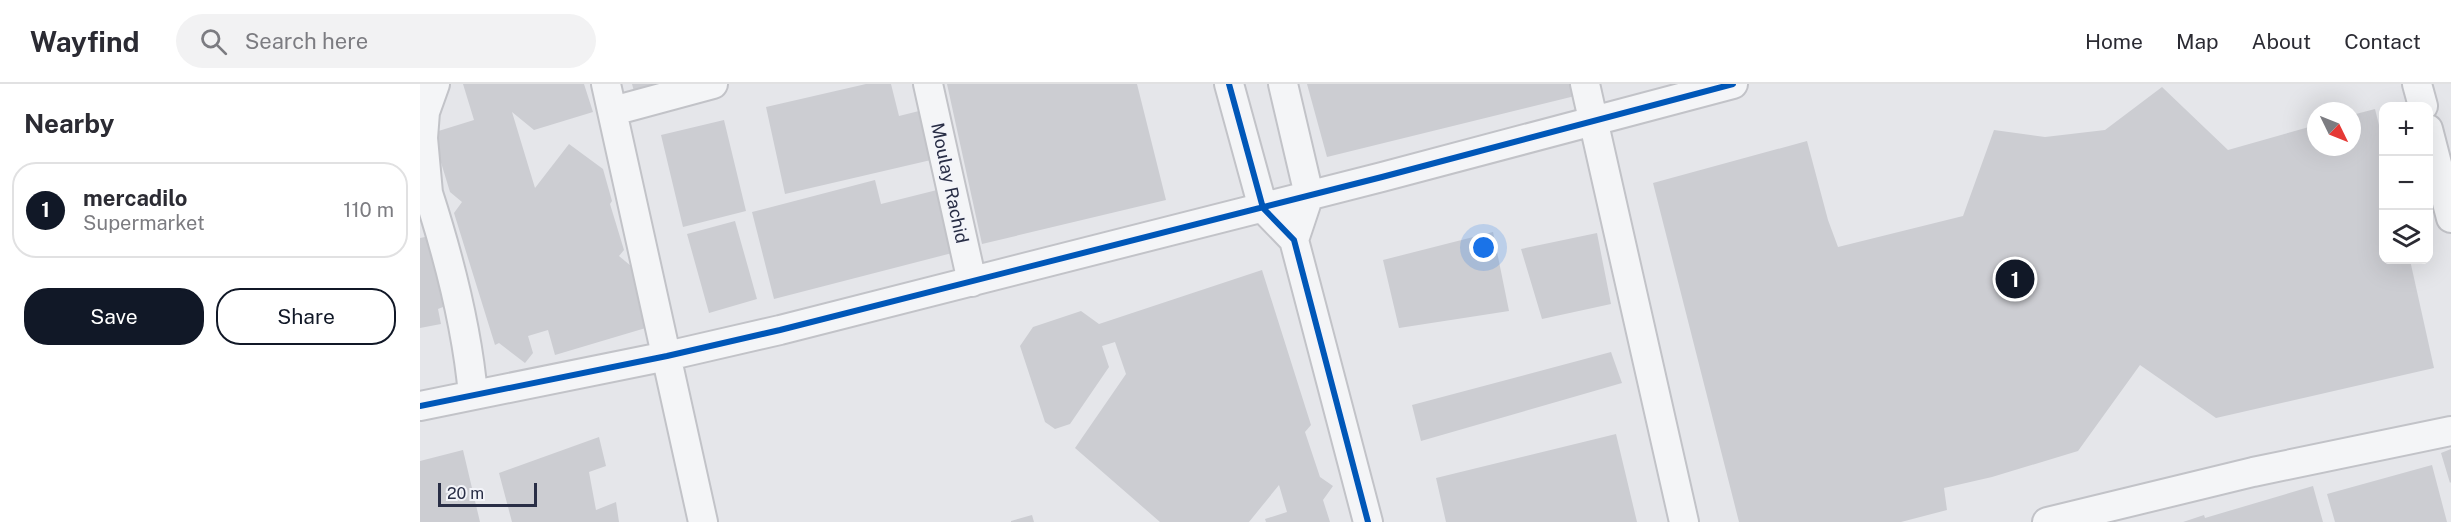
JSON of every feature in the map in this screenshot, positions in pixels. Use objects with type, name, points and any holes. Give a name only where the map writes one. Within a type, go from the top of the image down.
[{"type":"street","points":[[435,84],[425,112],[424,194],[442,238],[459,307],[471,365],[473,395]]},
{"type":"street","points":[[703,522],[609,97],[713,84]]},
{"type":"street","name":"Moulay Rachid","points":[[928,84],[972,282]]},
{"type":"street","points":[[1229,84],[1263,208],[1294,240],[1368,522]]},
{"type":"street","points":[[1283,84],[1309,195],[1294,240]]},
{"type":"street","points":[[1585,84],[1595,120],[1684,522]]},
{"type":"street","points":[[420,406],[667,356],[972,282],[1733,84]]},
{"type":"street","points":[[2418,84],[2422,102]]},
{"type":"street","points":[[2433,148],[2451,218]]},
{"type":"street","points":[[2058,521],[2253,472],[2451,431]]},
{"type":"building","points":[[463,84],[584,84],[593,112],[534,130],[512,112],[535,188],[569,144],[603,169],[612,201],[610,204],[624,250],[619,256],[631,266],[649,327],[555,355],[548,330],[528,336],[533,353],[525,363],[499,343],[495,345],[454,213],[462,202],[450,192],[432,133],[474,120]]},
{"type":"building","points":[[632,84],[673,84],[635,95]]},
{"type":"building","points":[[866,84],[891,84],[899,116],[919,111],[931,160],[785,194],[766,107]]},
{"type":"building","points":[[947,84],[1137,84],[1166,200],[982,244]]},
{"type":"building","points":[[1307,84],[1576,84],[1579,95],[1327,157]]},
{"type":"building","points":[[2162,87],[2228,150],[2307,128],[2307,156],[2361,156],[2361,113],[2375,109],[2379,125],[2379,264],[2411,264],[2434,368],[2216,418],[2140,365],[2078,451],[1992,477],[1944,488],[1947,510],[1901,522],[1739,522],[1653,183],[1807,141],[1828,220],[1838,247],[1963,216],[1994,130],[2045,137],[2105,130]]},
{"type":"building","points":[[724,120],[746,211],[683,227],[661,135]]},
{"type":"building","points":[[875,180],[881,204],[941,189],[956,252],[774,299],[752,212]]},
{"type":"building","points":[[735,221],[757,299],[709,313],[687,234]]},
{"type":"building","points":[[1493,232],[1509,311],[1399,328],[1383,260]]},
{"type":"building","points":[[1597,233],[1611,304],[1542,319],[1521,249]]},
{"type":"building","points":[[435,235],[453,303],[438,309],[441,324],[420,328],[420,238]]},
{"type":"building","points":[[1262,270],[1311,425],[1305,432],[1320,477],[1333,486],[1323,500],[1330,522],[1266,522],[1265,519],[1287,512],[1279,485],[1249,522],[1160,522],[1075,448],[1126,374],[1115,342],[1102,346],[1109,367],[1070,424],[1055,429],[1045,422],[1020,346],[1033,327],[1081,311],[1099,324]]},
{"type":"building","points":[[1611,352],[1622,383],[1421,441],[1412,405]]},
{"type":"building","points":[[1616,434],[1637,522],[1446,522],[1436,478]]},
{"type":"building","points":[[599,437],[606,466],[589,472],[596,510],[616,502],[619,522],[512,522],[499,473]]},
{"type":"building","points":[[2451,449],[2451,482],[2450,483],[2441,453]]},
{"type":"building","points":[[463,450],[480,522],[420,522],[420,461]]},
{"type":"building","points":[[2432,465],[2447,522],[2335,522],[2327,494]]},
{"type":"building","points":[[2313,486],[2323,522],[2183,522],[2204,515],[2205,518]]},
{"type":"building","points":[[1032,515],[1034,522],[1011,522],[1011,521]]},
{"type":"cycle path","points":[[1229,84],[1263,208],[1294,240],[1368,522]]},
{"type":"cycle path","points":[[420,406],[667,356],[780,330],[1382,177],[1733,84]]},
{"type":"place","name":"mercadilo","points":[[2015,279]]}]
